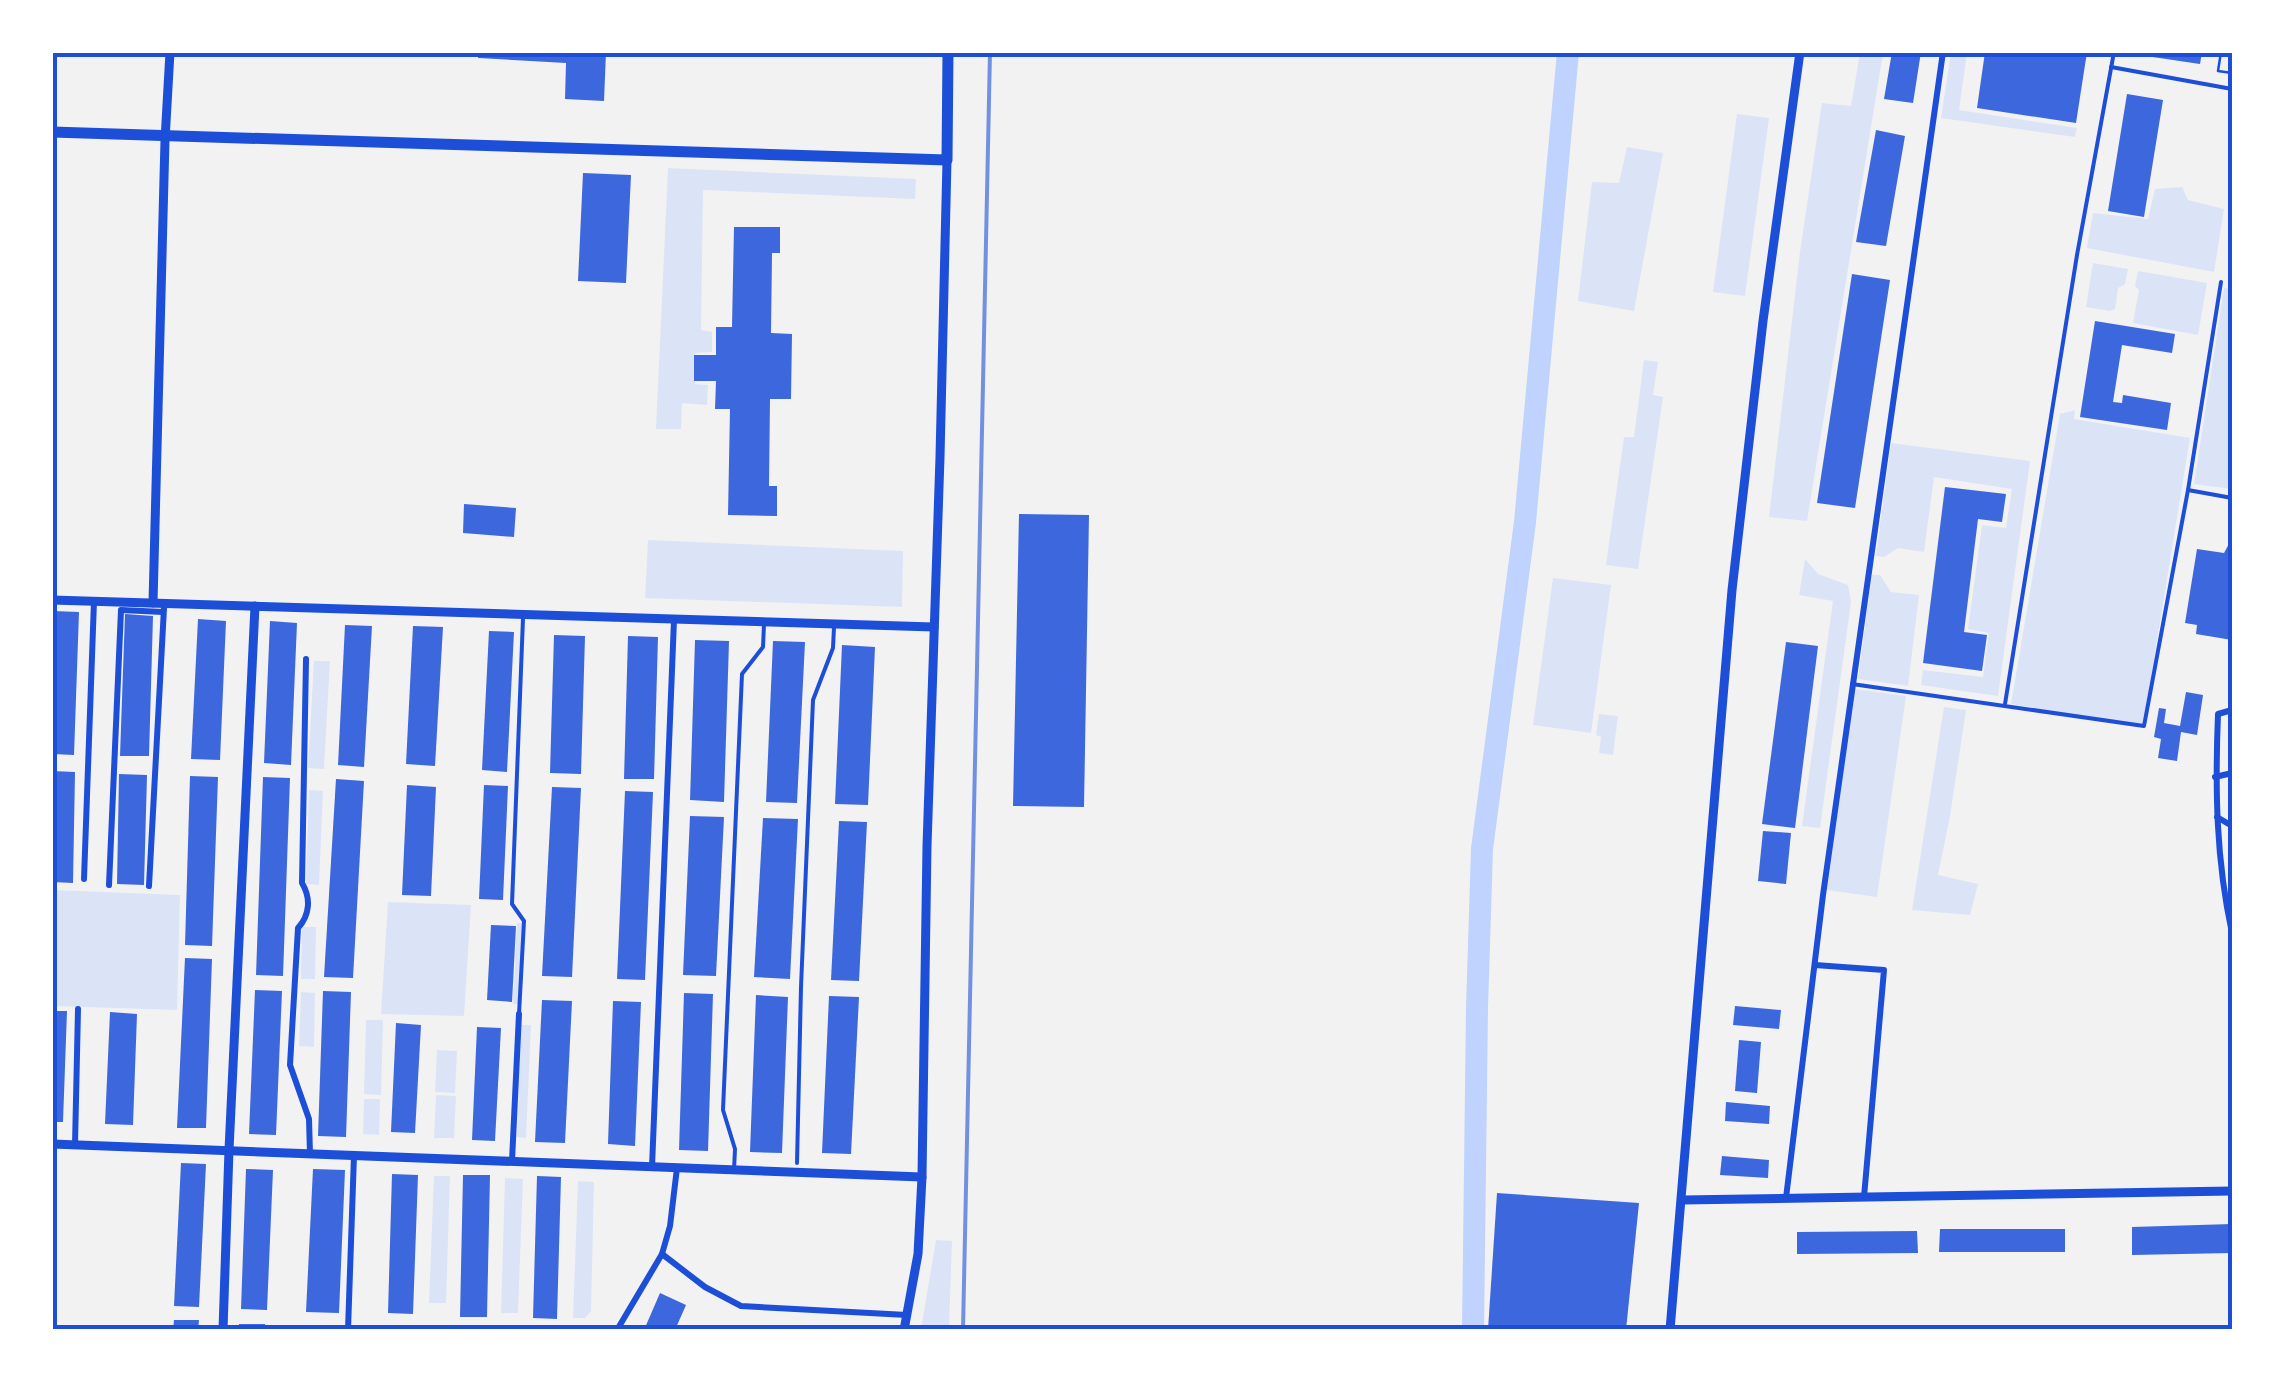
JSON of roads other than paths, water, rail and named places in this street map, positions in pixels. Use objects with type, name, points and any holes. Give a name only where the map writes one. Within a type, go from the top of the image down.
[{"type":"highway","points":[[52,132],[947,160],[948,52]]},
{"type":"street","points":[[150,886],[160,606],[170,52]]},
{"type":"street","points":[[1670,1330],[1732,590],[1800,52]]},
{"type":"street","points":[[1786,1198],[1823,895],[1942,52]]},
{"type":"street","points":[[904,1330],[918,1254],[922,1177],[927,846],[947,160]]},
{"type":"street","points":[[52,600],[934,627]]},
{"type":"street","points":[[84,879],[94,601]]},
{"type":"street","points":[[109,886],[120,610],[160,606]]},
{"type":"street","points":[[224,1330],[255,606]]},
{"type":"street","points":[[652,1167],[674,620]]},
{"type":"street","points":[[306,658],[302,883],[308,894],[307,918],[298,928],[290,1065],[309,1119],[310,1154]]},
{"type":"street","points":[[2232,710],[2218,714],[2215,776],[2219,862],[2232,934]]},
{"type":"street","points":[[2215,776],[2232,773]]},
{"type":"street","points":[[2217,817],[2232,826]]},
{"type":"street","points":[[1815,964],[1884,970],[1864,1197]]},
{"type":"street","points":[[75,1145],[78,1008]]},
{"type":"street","points":[[512,1161],[519,1014]]},
{"type":"street","points":[[52,1144],[922,1177]]},
{"type":"street","points":[[348,1330],[354,1155]]},
{"type":"street","points":[[617,1330],[662,1254],[670,1226],[677,1168]]},
{"type":"street","points":[[1682,1200],[2232,1191]]},
{"type":"street","points":[[662,1254],[705,1287],[741,1306],[908,1314]]},
{"type":"lane","points":[[2004,706],[2114,52]]},
{"type":"lane","points":[[2111,67],[2232,89]]},
{"type":"lane","points":[[1852,684],[2144,726],[2188,490],[2221,282]]},
{"type":"lane","points":[[2188,490],[2232,498]]},
{"type":"lane","points":[[519,1014],[524,922],[512,904],[523,615]]},
{"type":"lane","points":[[734,1170],[734,1149],[723,1110],[742,674],[763,647],[764,622]]},
{"type":"lane","points":[[797,1163],[813,700],[834,648],[834,624]]},
{"type":"waterway","points":[[1473,1330],[1482,849],[1525,522],[1568,52]]},
{"type":"railway","points":[[963,1330],[990,52]]}]
